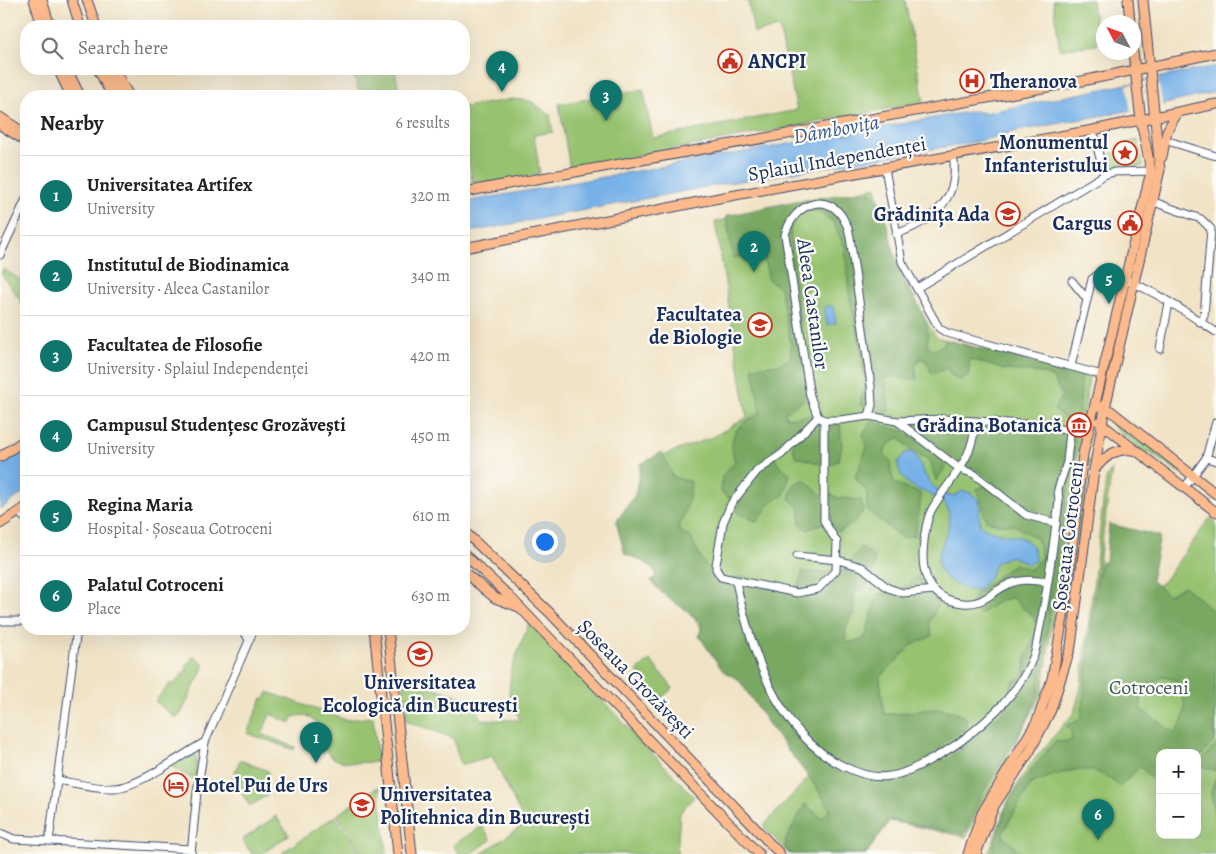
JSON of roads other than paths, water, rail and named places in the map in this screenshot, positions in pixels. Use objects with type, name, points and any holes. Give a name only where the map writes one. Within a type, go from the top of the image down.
[{"type":"main road","points":[[34,0],[40,20]]},
{"type":"main road","points":[[42,0],[48,20]]},
{"type":"main road","points":[[72,0],[78,20]]},
{"type":"main road","points":[[81,0],[87,20]]},
{"type":"main road","points":[[87,0],[94,20]]},
{"type":"main road","points":[[1128,0],[1129,15]]},
{"type":"main road","name":"Șoseaua Cotroceni","points":[[976,854],[994,806],[1038,737],[1060,689],[1075,619],[1094,470],[1105,408],[1154,202],[1155,115],[1143,0]]},
{"type":"main road","name":"Splaiul Independenței","points":[[470,191],[1135,70],[1216,53]]},
{"type":"main road","name":"Șoseaua Cotroceni","points":[[968,854],[987,802],[1030,732],[1049,689],[1063,616],[1083,454],[1124,280],[1155,170],[1141,118],[1134,60]]},
{"type":"main road","points":[[61,75],[69,90]]},
{"type":"main road","points":[[70,75],[77,90]]},
{"type":"main road","points":[[101,75],[109,90]]},
{"type":"main road","points":[[110,75],[118,90]]},
{"type":"main road","points":[[117,75],[126,90]]},
{"type":"main road","name":"Splaiul Independenței","points":[[470,247],[1093,130],[1155,115],[1177,113],[1216,104]]},
{"type":"main road","points":[[1155,170],[1170,125],[1177,113]]},
{"type":"main road","points":[[0,117],[20,130]]},
{"type":"main road","points":[[0,125],[20,137]]},
{"type":"main road","points":[[1094,405],[1105,408],[1216,494]]},
{"type":"main road","points":[[1091,420],[1103,422],[1216,512]]},
{"type":"main road","points":[[0,457],[20,443]]},
{"type":"main road","points":[[1094,470],[1115,451],[1123,449],[1140,452]]},
{"type":"main road","points":[[0,524],[20,511]]},
{"type":"main road","name":"Șoseaua Grozăvești","points":[[470,537],[549,612],[780,854]]},
{"type":"main road","points":[[470,545],[515,587],[549,612]]},
{"type":"main road","points":[[470,560],[520,607]]},
{"type":"main road","name":"Șoseaua Grozăvești","points":[[470,577],[495,598],[520,607],[759,854]]},
{"type":"main road","points":[[371,635],[377,652]]},
{"type":"main road","points":[[375,635],[398,854]]},
{"type":"main road","points":[[389,635],[412,854]]},
{"type":"street","points":[[1093,130],[1104,175]]},
{"type":"street","points":[[1165,140],[1216,156]]},
{"type":"street","points":[[896,234],[924,221],[945,201],[955,179],[953,156]]},
{"type":"street","points":[[885,168],[902,262],[942,331],[1102,375]]},
{"type":"street","points":[[917,288],[1104,175],[1114,172],[1155,170]]},
{"type":"street","points":[[1154,202],[1201,219],[1211,229],[1204,316],[1200,322]]},
{"type":"street","name":"Aleea Castanilor","points":[[838,560],[837,542],[824,521],[821,419],[810,396],[785,235],[793,214],[812,204],[824,204],[840,214],[850,237],[872,386],[872,405],[869,416]]},
{"type":"street","points":[[0,255],[20,212]]},
{"type":"street","points":[[1071,366],[1092,278],[1096,276],[1124,280],[1135,284],[1216,332]]},
{"type":"street","points":[[1072,280],[1087,299]]},
{"type":"street","points":[[1160,348],[1169,303]]},
{"type":"street","points":[[838,560],[836,570],[829,579],[818,589],[808,593],[797,593],[736,582],[721,577],[716,569],[723,522],[731,504],[757,471],[782,454],[821,419],[869,416],[897,421],[943,418],[975,422],[1038,425],[1082,433]]},
{"type":"street","points":[[897,421],[960,468],[974,474],[1026,515],[1056,523]]},
{"type":"street","points":[[975,422],[975,439],[960,468],[929,516],[925,532],[922,564],[926,579],[934,590],[951,600],[962,603],[980,602],[1003,586],[1019,581],[1047,582]]},
{"type":"street","points":[[1186,487],[1206,458],[1216,422]]},
{"type":"street","points":[[736,582],[759,663],[770,687],[784,710],[814,748],[828,758],[852,770],[877,777],[892,776],[947,751],[1007,702],[1034,656],[1056,523],[1058,489],[1067,462],[1070,431]]},
{"type":"street","points":[[1206,458],[1216,461]]},
{"type":"street","points":[[797,556],[838,560],[862,567],[888,588],[903,593],[934,590]]},
{"type":"street","points":[[0,621],[20,621]]},
{"type":"street","points":[[49,841],[70,696],[76,635]]},
{"type":"street","points":[[247,635],[250,640]]},
{"type":"street","points":[[0,833],[14,839],[191,851],[200,765],[205,742],[252,635]]},
{"type":"street","points":[[57,780],[110,788],[125,786],[138,782],[205,742]]},
{"type":"street","points":[[185,753],[197,753],[200,765]]},
{"type":"water","name":"Dâmbovița","points":[[1216,66],[1216,92],[1165,104],[1012,132],[980,141],[722,184],[470,232],[470,201],[973,111],[985,113]]},
{"type":"water","points":[[833,306],[836,323],[827,325],[824,307]]},
{"type":"water","points":[[20,453],[20,495],[0,509],[0,467]]},
{"type":"water","points":[[905,453],[915,454],[928,481],[933,486],[954,496],[963,491],[971,493],[979,500],[980,525],[998,533],[1016,536],[1030,543],[1034,550],[1035,561],[1028,564],[1011,556],[996,562],[989,578],[978,590],[962,588],[953,583],[944,575],[939,567],[938,559],[947,533],[949,514],[946,505],[940,500],[914,487],[901,474],[898,463]]},
{"type":"place","name":"ANCPI","points":[[730,61]]},
{"type":"place","name":"Theranova","points":[[972,81]]},
{"type":"place","name":"Campusul Studențesc Grozăvești","points":[[502,92]]},
{"type":"place","name":"Facultatea de Filosofie","points":[[606,121]]},
{"type":"place","name":"Monumentul Infanteristului","points":[[1125,153]]},
{"type":"place","name":"Grădinița Ada","points":[[1008,214]]},
{"type":"place","name":"Cargus","points":[[1130,223]]},
{"type":"place","name":"Institutul de Biodinamica","points":[[754,272]]},
{"type":"place","name":"Regina Maria","points":[[1109,304]]},
{"type":"place","name":"Facultatea de Biologie","points":[[760,325]]},
{"type":"place","name":"Grădina Botanică","points":[[1079,425]]},
{"type":"place","name":"Universitatea Ecologică din București","points":[[420,654]]},
{"type":"place","name":"Universitatea Artifex","points":[[316,763]]},
{"type":"place","name":"Hotel Pui de Urs","points":[[176,785]]},
{"type":"place","name":"Universitatea Politehnica din București","points":[[362,805]]},
{"type":"place","name":"Palatul Cotroceni","points":[[1098,840]]},
{"type":"park label","name":"Cotroceni","points":[[1149,687]]}]
